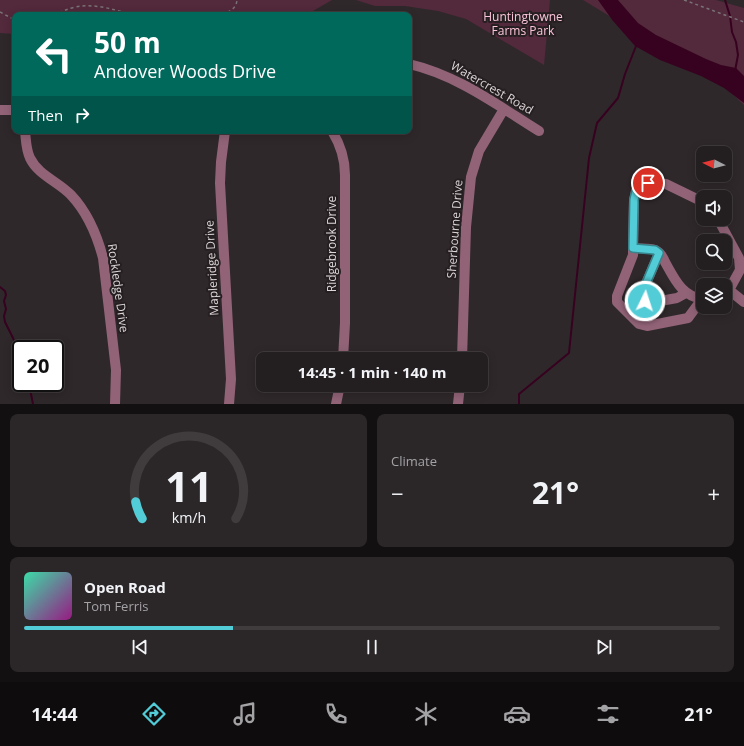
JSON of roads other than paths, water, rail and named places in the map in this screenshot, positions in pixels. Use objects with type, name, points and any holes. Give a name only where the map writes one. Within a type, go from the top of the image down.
[{"type":"street","name":"Watercrest Road","points":[[412,65],[453,78],[539,131]]},
{"type":"street","name":"Sherbourne Drive","points":[[462,352],[466,227],[471,177],[479,150],[504,109]]},
{"type":"street","points":[[0,110],[12,110]]},
{"type":"street","name":"Rockledge Drive","points":[[25,134],[27,149],[33,164],[57,182],[72,196],[82,208],[89,220],[98,242],[102,258],[116,370],[116,404]]},
{"type":"street","name":"Mapleridge Drive","points":[[225,134],[220,162],[220,183],[233,403]]},
{"type":"street","name":"Ridgebrook Drive","points":[[334,134],[341,151],[345,175],[345,323],[343,352]]},
{"type":"street","points":[[696,199],[666,184],[648,183],[636,191],[634,200],[633,256],[617,296],[617,302],[639,324],[647,326],[688,318],[696,307]]},
{"type":"street","points":[[722,226],[739,258],[742,270],[732,284]]},
{"type":"street","points":[[633,248],[655,250],[662,255],[677,282],[686,293],[696,297]]},
{"type":"street","points":[[659,253],[642,293],[642,298],[649,303],[677,298],[686,293]]},
{"type":"street","points":[[732,294],[744,302]]},
{"type":"street","points":[[336,404],[339,392]]},
{"type":"street","points":[[458,404],[459,392]]},
{"type":"waterway","points":[[725,0],[738,55],[735,71]]},
{"type":"waterway","points":[[519,404],[519,394],[569,353],[589,158],[597,123],[618,98],[625,74],[636,46]]},
{"type":"waterway","points":[[0,287],[5,291],[6,295],[4,301],[6,309],[4,316],[5,322],[14,340]]},
{"type":"waterway","points":[[30,392],[33,404]]},
{"type":"park label","name":"Huntingtowne Farms Park","points":[[523,24]]}]
